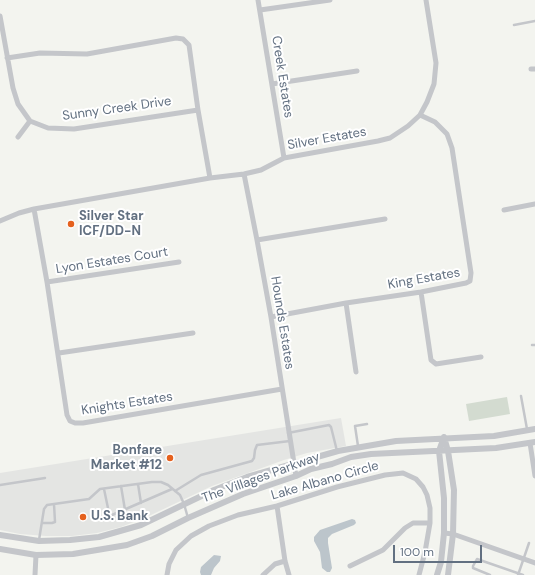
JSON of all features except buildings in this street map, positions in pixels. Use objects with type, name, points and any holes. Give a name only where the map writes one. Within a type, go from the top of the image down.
[{"type":"street","name":"Creek Estates","points":[[258,0],[284,158]]},
{"type":"street","points":[[260,10],[330,0]]},
{"type":"street","name":"Silver Estates","points":[[0,221],[19,213],[34,209],[210,178],[244,174],[261,170],[284,158],[390,138],[408,126],[420,115],[434,84],[436,63],[426,0]]},
{"type":"street","points":[[0,16],[13,88],[18,104],[30,121],[18,137]]},
{"type":"street","points":[[7,58],[40,53],[87,54],[176,38],[183,39],[189,45],[198,110],[210,178]]},
{"type":"street","points":[[272,84],[357,71]]},
{"type":"street","name":"Sunny Creek Drive","points":[[30,121],[48,128],[74,129],[198,110]]},
{"type":"street","name":"King Estates","points":[[271,317],[346,303],[421,292],[470,281],[472,273],[452,148],[447,134],[435,122],[420,115]]},
{"type":"street","name":"Hounds Estates","points":[[244,174],[271,317],[288,433],[296,476]]},
{"type":"street","points":[[504,210],[535,204]]},
{"type":"street","name":"Knights Estates","points":[[34,209],[59,353],[67,415],[70,421],[75,424],[83,423],[282,388]]},
{"type":"street","points":[[257,240],[385,219]]},
{"type":"street","name":"Lyon Estates Court","points":[[47,282],[180,262]]},
{"type":"street","points":[[421,292],[431,360],[436,364],[481,357]]},
{"type":"street","points":[[346,303],[356,372]]},
{"type":"street","points":[[59,353],[192,333]]},
{"type":"street","points":[[531,430],[535,476]]},
{"type":"street","name":"The Villages Parkway","points":[[0,535],[38,541],[99,537],[141,525],[184,504],[247,477],[294,462],[338,451],[396,441],[505,434],[531,430]]},
{"type":"street","points":[[505,434],[507,447]]},
{"type":"street","points":[[444,437],[448,451],[454,490],[453,534],[448,575]]},
{"type":"street","points":[[437,575],[441,562],[444,533],[444,498],[439,451],[444,437]]},
{"type":"street","name":"The Villages Parkway","points":[[0,549],[36,555],[73,554],[127,545],[152,536],[188,518],[243,494],[296,476],[311,469],[351,457],[371,454],[507,447],[533,442]]},
{"type":"street","name":"Lake Albano Circle","points":[[167,575],[169,564],[176,550],[191,536],[209,526],[238,514],[277,506],[378,477],[403,474],[416,480],[424,487],[430,508],[430,523],[419,575]]},
{"type":"street","points":[[277,506],[285,561],[289,575]]},
{"type":"street","points":[[350,566],[383,550],[412,523],[430,523]]},
{"type":"street","points":[[444,533],[453,534],[535,563]]},
{"type":"street","points":[[35,575],[36,555]]},
{"type":"street","points":[[263,575],[275,564],[285,561]]},
{"type":"lane","points":[[514,25],[535,21]]},
{"type":"lane","points":[[521,396],[531,430]]},
{"type":"lane","points":[[358,447],[355,426],[366,424]]},
{"type":"lane","points":[[288,433],[328,425],[331,427],[338,451]]},
{"type":"lane","points":[[104,489],[109,513],[112,515],[174,490],[201,475],[252,461],[255,450],[258,446],[290,441]]},
{"type":"lane","points":[[0,485],[45,478]]},
{"type":"lane","points":[[38,541],[44,508],[47,505],[88,500],[100,489],[161,482],[180,495],[188,518]]},
{"type":"lane","points":[[138,484],[141,503]]},
{"type":"lane","points":[[121,486],[125,510]]},
{"type":"lane","points":[[42,523],[52,524],[56,522],[54,504]]},
{"type":"lane","points":[[518,574],[529,543]]},
{"type":"lane","points":[[490,575],[473,568],[477,559],[524,575]]},
{"type":"shaded area","points":[[507,397],[510,414],[469,421],[466,404]]},
{"type":"shaded area","points":[[341,418],[346,446],[307,453],[284,460],[212,486],[151,515],[121,527],[97,533],[72,536],[20,534],[0,530],[0,473]]},
{"type":"shaded area","points":[[352,519],[355,520],[356,523],[354,525],[332,534],[328,538],[332,568],[330,572],[327,572],[322,568],[320,552],[314,541],[314,537],[320,530]]},
{"type":"shaded area","points":[[214,555],[221,556],[220,561],[214,568],[211,575],[201,575],[201,567]]},
{"type":"place","name":"Silver Star ICF/DD-N","points":[[71,224]]},
{"type":"place","name":"Bonfare Market #12","points":[[170,458]]},
{"type":"place","name":"U.S. Bank","points":[[83,517]]}]
